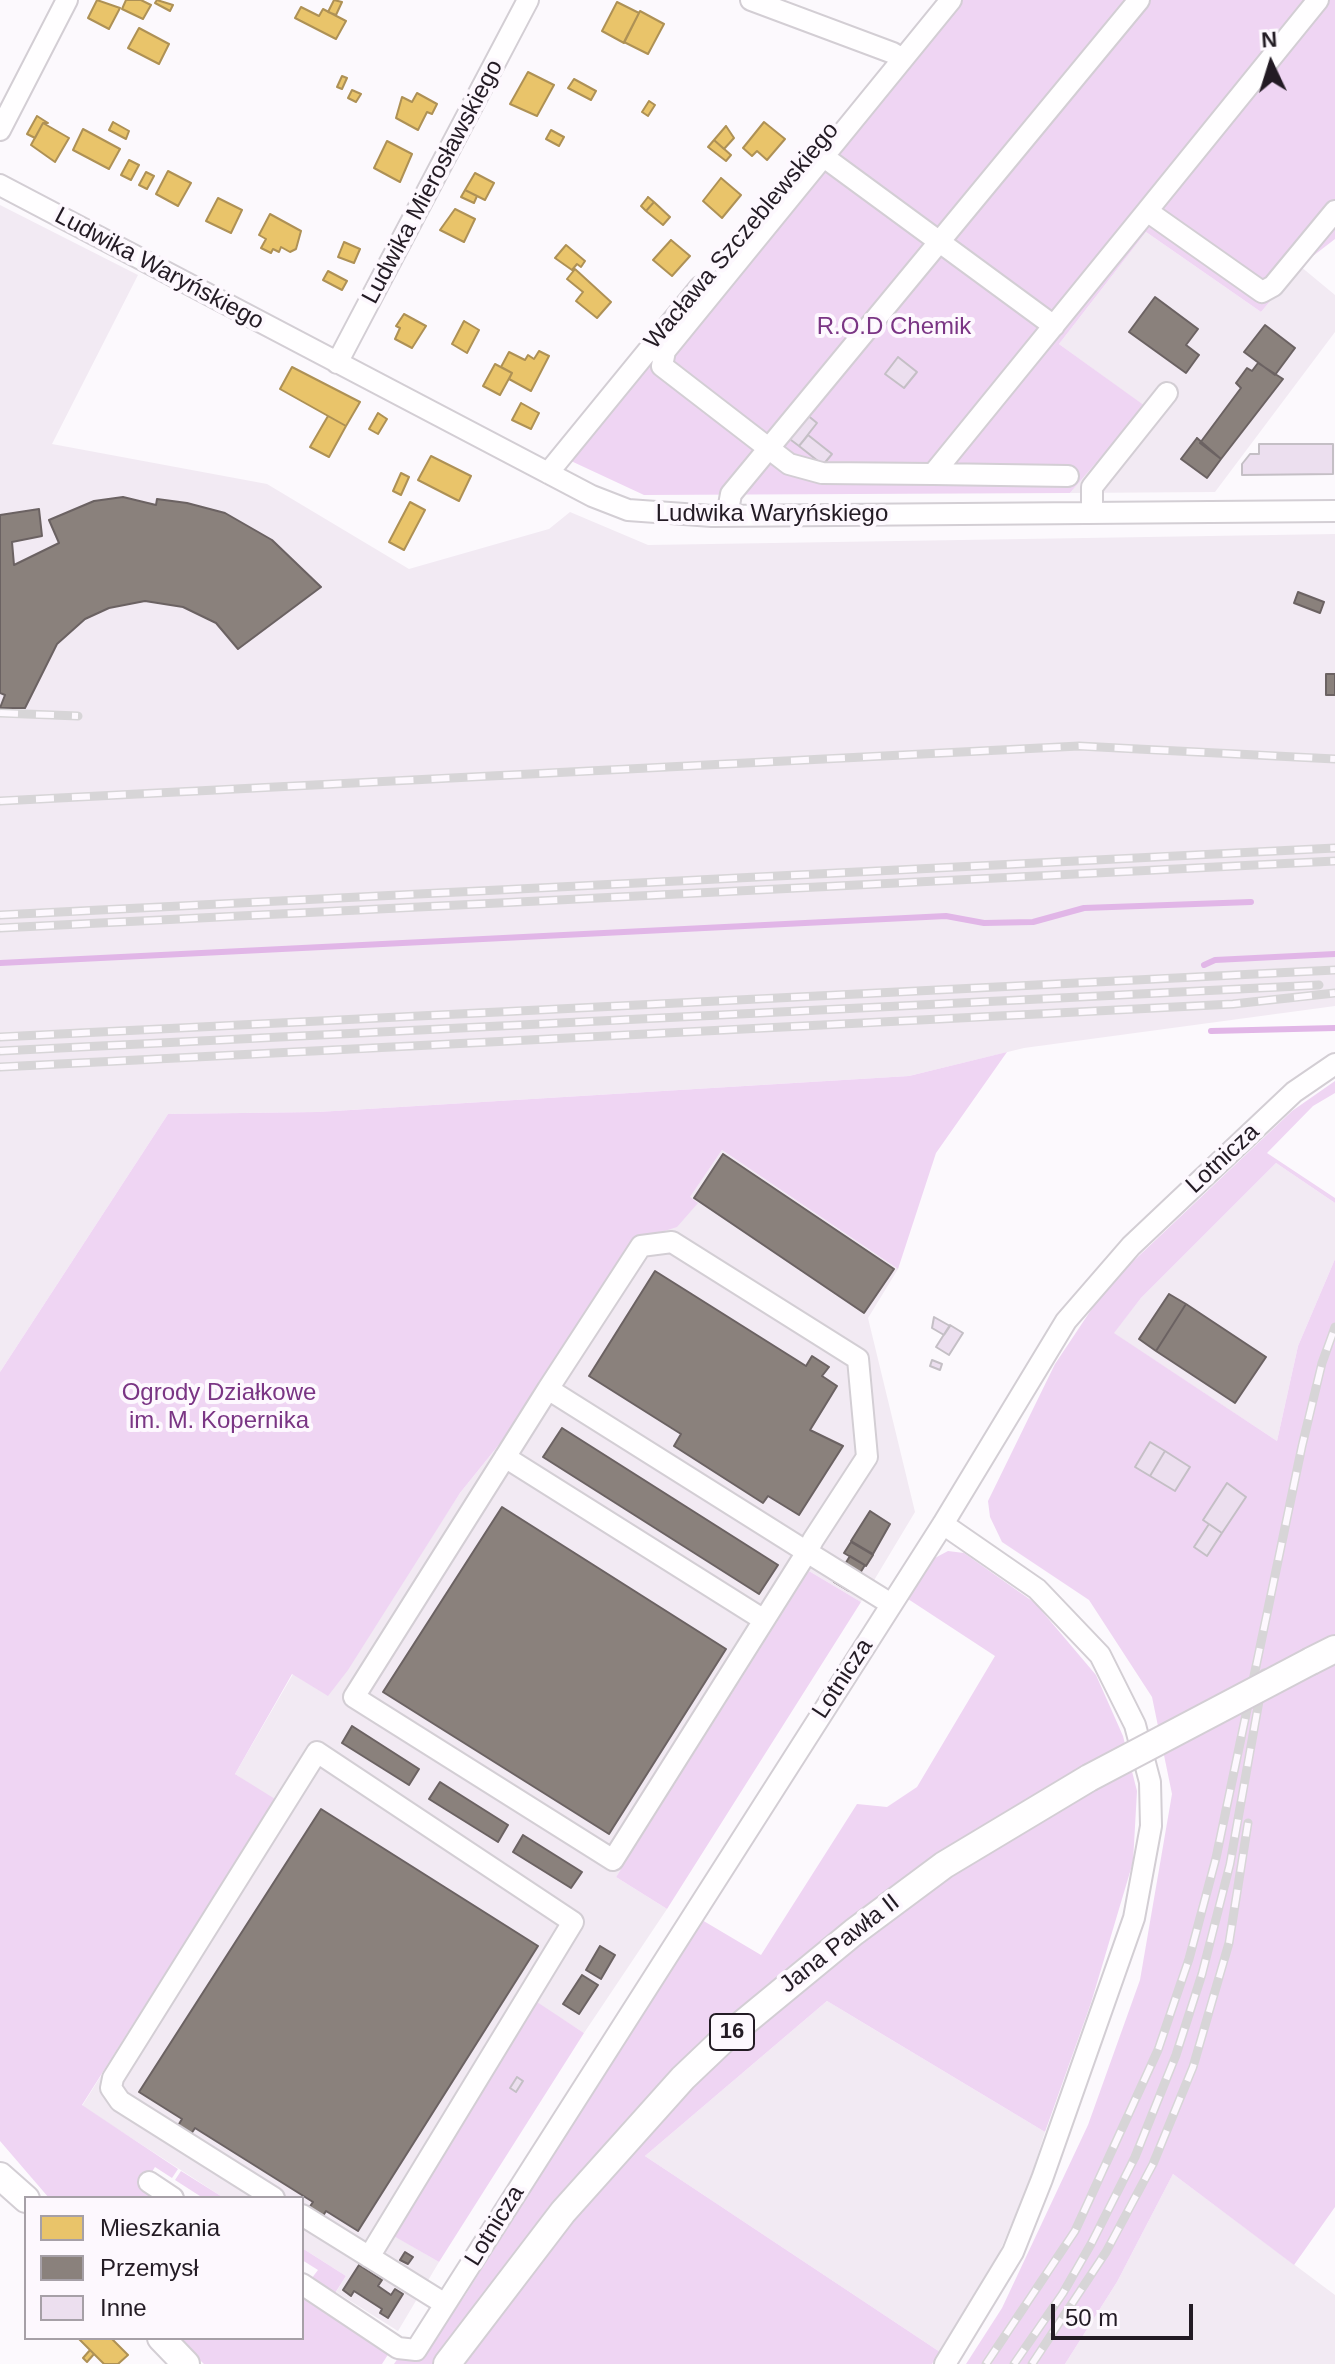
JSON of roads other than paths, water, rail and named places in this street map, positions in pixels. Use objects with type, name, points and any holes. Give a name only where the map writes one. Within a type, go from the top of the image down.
[{"type":"main road","name":"Jana Pawła II","points":[[447,2364],[563,2212],[673,2088],[724,2039],[841,1942],[944,1865],[1089,1778],[1335,1649]]},
{"type":"main road","points":[[0,2176],[24,2197]]},
{"type":"street","points":[[0,130],[67,0]]},
{"type":"street","name":"Ludwika Mierosławskiego","points":[[337,363],[528,0]]},
{"type":"street","points":[[751,0],[893,53]]},
{"type":"street","name":"Wacława Szczeblewskiego","points":[[548,473],[936,0]]},
{"type":"street","points":[[951,0],[665,351],[662,366],[789,464],[822,473],[1068,476]]},
{"type":"street","points":[[727,516],[731,494],[1139,0]]},
{"type":"street","points":[[933,474],[1318,0]]},
{"type":"street","points":[[824,157],[1054,326]]},
{"type":"street","name":"Ludwika Waryńskiego","points":[[0,185],[548,473],[628,510],[647,514],[727,516],[1335,511]]},
{"type":"street","points":[[1147,211],[1262,292],[1273,286],[1335,211]]},
{"type":"street","points":[[1092,513],[1092,487],[1167,393]]},
{"type":"street","name":"Lotnicza","points":[[304,2285],[398,2348],[416,2350],[1076,1311],[1131,1246],[1294,1092],[1335,1064]]},
{"type":"street","points":[[672,1242],[858,1359],[867,1457],[613,1860],[354,1697],[548,1389],[641,1246],[672,1242]]},
{"type":"street","points":[[548,1389],[891,1604]]},
{"type":"street","points":[[505,1457],[764,1620]]},
{"type":"street","points":[[943,1524],[1037,1589],[1100,1655],[1135,1725],[1150,1782],[1151,1826],[1134,1918],[1042,2179],[1013,2252],[945,2364]]},
{"type":"street","points":[[271,2196],[120,2101],[111,2088],[113,2078],[317,1752],[573,1922],[369,2257]]},
{"type":"street","points":[[149,2182],[170,2196]]},
{"type":"street","points":[[304,2216],[445,2304]]},
{"type":"waterway","points":[[0,963],[946,916],[984,923],[1033,922],[1084,908],[1251,902]]},
{"type":"waterway","points":[[1204,965],[1215,960],[1335,954]]},
{"type":"waterway","points":[[1211,1031],[1335,1028]]},
{"type":"railway","points":[[0,713],[78,716]]},
{"type":"railway","points":[[0,801],[1079,746],[1335,759]]},
{"type":"railway","points":[[0,915],[1335,848]]},
{"type":"railway","points":[[0,928],[1335,861]]},
{"type":"railway","points":[[0,1037],[1335,970]]},
{"type":"railway","points":[[0,1051],[1319,985]]},
{"type":"railway","points":[[0,1067],[1233,1004],[1335,993]]},
{"type":"railway","points":[[986,2364],[1075,2231],[1158,2050],[1189,1959],[1216,1858],[1302,1446],[1322,1363],[1335,1327]]},
{"type":"railway","points":[[1014,2364],[1063,2293],[1091,2244],[1135,2157],[1176,2055],[1202,1974],[1230,1864],[1264,1673]]},
{"type":"railway","points":[[1032,2364],[1106,2252],[1153,2164],[1193,2067],[1229,1943],[1248,1823]]},
{"type":"park label","name":"R.O.D Chemik","points":[[894,327]]},
{"type":"park label","name":"Ogrody Działkowe im. M. Kopernika","points":[[219,1407]]}]
